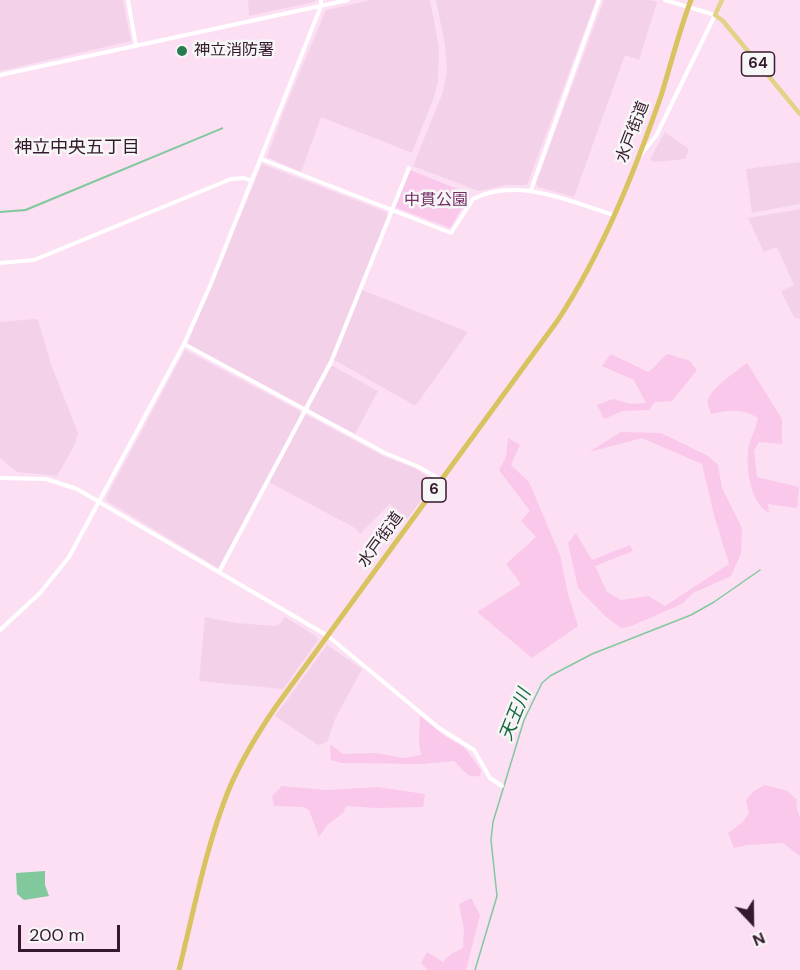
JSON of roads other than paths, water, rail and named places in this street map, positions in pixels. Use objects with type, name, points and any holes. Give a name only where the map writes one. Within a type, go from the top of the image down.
[{"type":"highway","name":"水戸街道","points":[[179,970],[211,843],[231,784],[264,724],[568,304],[585,276],[615,215],[638,159],[661,95],[689,2]]},
{"type":"main road","points":[[715,15],[722,0]]},
{"type":"main road","name":"64","points":[[715,15],[723,21],[800,114]]},
{"type":"street","points":[[128,0],[136,46]]},
{"type":"street","points":[[0,630],[34,599],[60,569],[78,543],[184,344],[261,159],[321,6],[321,0]]},
{"type":"street","points":[[0,75],[348,0]]},
{"type":"street","points":[[531,190],[599,0]]},
{"type":"street","points":[[638,159],[656,136],[715,15],[689,2],[665,0]]},
{"type":"street","points":[[261,159],[451,233],[473,199],[514,189],[531,190],[615,215]]},
{"type":"street","points":[[219,572],[331,362],[409,168]]},
{"type":"street","points":[[0,263],[34,260],[231,179],[244,178],[252,181]]},
{"type":"street","points":[[184,344],[305,411],[441,480]]},
{"type":"street","points":[[0,478],[46,479],[77,489],[328,636],[439,728],[474,750],[490,778],[502,786]]},
{"type":"waterway","name":"天王川","points":[[475,970],[497,896],[491,840],[493,822],[524,720],[542,683],[550,676],[592,654],[691,615],[760,570]]},
{"type":"place","name":"神立消防署","points":[[182,51]]},
{"type":"district","name":"神立中央五丁目","points":[[77,148]]},
{"type":"park label","name":"中貫公園","points":[[436,201]]}]
